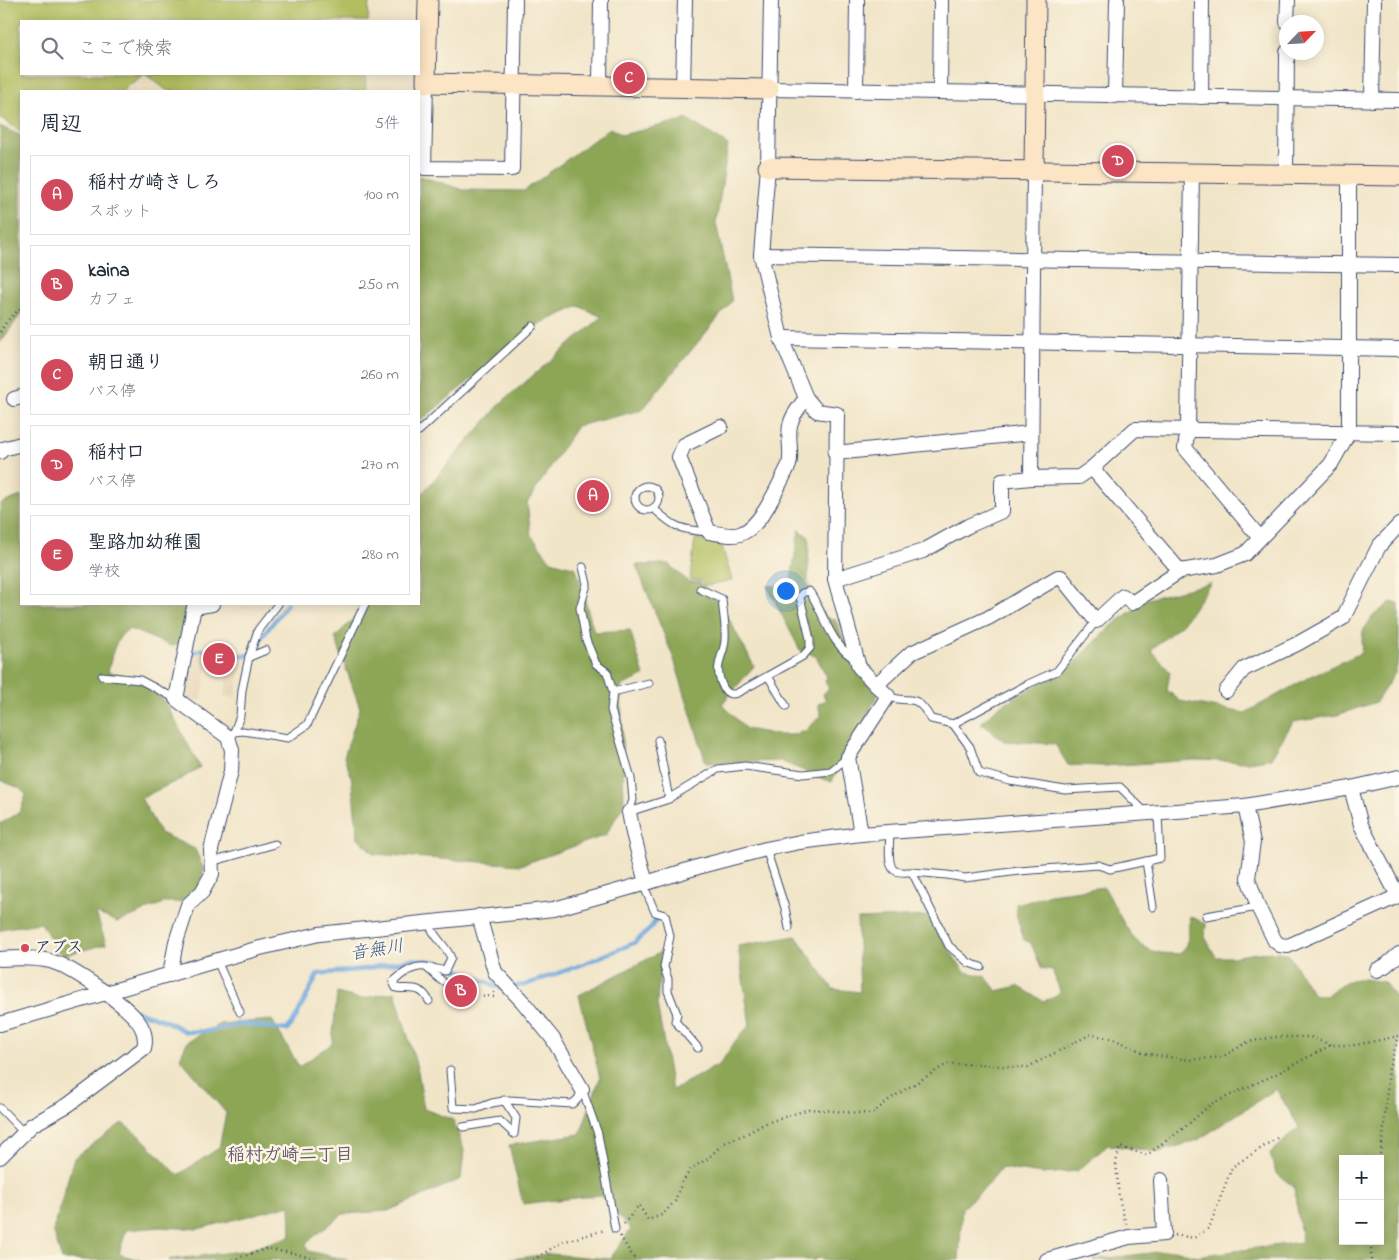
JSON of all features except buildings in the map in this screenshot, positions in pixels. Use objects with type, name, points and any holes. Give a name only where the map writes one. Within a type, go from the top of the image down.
[{"type":"street","points":[[428,0],[424,168],[512,170],[515,0]]},
{"type":"street","points":[[600,86],[601,0]]},
{"type":"street","points":[[683,88],[685,0]]},
{"type":"street","points":[[771,0],[768,167],[761,255],[781,338],[806,398],[817,411],[837,414],[835,453],[835,579],[859,667],[888,696],[848,757],[861,834]]},
{"type":"street","points":[[856,91],[857,0]]},
{"type":"street","points":[[940,92],[941,0]]},
{"type":"street","points":[[1031,478],[1036,0]]},
{"type":"street","points":[[1115,96],[1117,0]]},
{"type":"street","points":[[1201,97],[1202,0]]},
{"type":"street","points":[[1287,15],[1288,0]]},
{"type":"street","points":[[1372,100],[1374,0]]},
{"type":"street","points":[[1286,175],[1287,60]]},
{"type":"street","points":[[426,83],[1399,100]]},
{"type":"street","points":[[768,167],[1399,176]]},
{"type":"street","points":[[1192,173],[1188,429],[1185,448],[1260,538]]},
{"type":"street","points":[[876,685],[912,653],[988,618],[1058,577],[1061,577],[1096,621],[1123,596],[1132,603],[1180,571],[1217,565],[1245,554],[1331,464],[1349,432],[1349,176]]},
{"type":"street","points":[[761,255],[1399,265]]},
{"type":"street","points":[[781,338],[1399,349]]},
{"type":"street","points":[[721,427],[684,446],[680,457],[709,532],[740,534],[754,526],[789,465],[791,459],[789,429],[791,420],[806,398]]},
{"type":"street","points":[[835,579],[923,551],[968,526],[1002,511],[1002,481],[1079,477],[1092,468],[1135,429],[1399,434]]},
{"type":"street","points":[[835,453],[1031,433]]},
{"type":"street","points":[[2,448],[20,444]]},
{"type":"street","points":[[1092,468],[1180,571]]},
{"type":"street","points":[[1226,691],[1244,668],[1298,644],[1342,618],[1379,546],[1399,524]]},
{"type":"street","points":[[170,975],[176,942],[188,905],[202,892],[212,874],[211,850],[231,771],[231,734],[176,699],[194,607],[206,605]]},
{"type":"street","points":[[0,1024],[217,961],[319,934],[554,909],[645,884],[701,866],[800,842],[861,834],[1244,806],[1351,788],[1399,777]]},
{"type":"street","points":[[1244,806],[1253,842],[1248,878],[1258,907],[1275,941],[1280,945],[1288,946],[1398,898],[1361,825],[1351,788]]},
{"type":"street","points":[[629,812],[645,884]]},
{"type":"street","points":[[480,916],[495,972],[523,1002],[553,1039],[582,1089]]},
{"type":"street","points":[[1377,970],[1399,954]]},
{"type":"street","points":[[0,959],[16,958],[51,961],[89,980],[141,1024],[146,1040],[144,1048],[68,1105],[32,1124],[0,1157]]},
{"type":"street","points":[[1047,1260],[1129,1237],[1164,1234],[1161,1180]]},
{"type":"lane","points":[[420,430],[533,326]]},
{"type":"lane","points":[[653,508],[675,526],[686,530],[709,532]]},
{"type":"lane","points":[[583,567],[587,584],[580,608],[586,640],[596,664],[607,672],[613,692],[611,710],[631,778],[633,800],[629,812]]},
{"type":"lane","points":[[700,589],[722,600],[726,640],[718,666],[719,676],[724,689],[728,693],[733,694],[768,676],[803,656],[810,648],[810,638],[800,597],[802,593],[809,591],[842,650],[848,656],[857,660]]},
{"type":"lane","points":[[231,734],[240,716],[242,690],[250,654],[258,630],[277,605]]},
{"type":"lane","points":[[231,734],[243,731],[288,738],[307,726],[365,605]]},
{"type":"lane","points":[[953,724],[1028,684],[1057,671],[1096,621]]},
{"type":"lane","points":[[250,654],[266,650]]},
{"type":"lane","points":[[102,676],[140,680],[176,699]]},
{"type":"lane","points":[[768,676],[786,706]]},
{"type":"lane","points":[[613,692],[649,684]]},
{"type":"lane","points":[[888,696],[897,700],[916,700],[925,708],[931,719],[953,724],[970,747],[980,773],[1010,781],[1065,790],[1120,787],[1153,814],[1160,858],[1110,869],[1098,866],[1019,871],[965,878],[947,874],[896,871],[889,864],[890,832]]},
{"type":"lane","points":[[658,740],[669,799]]},
{"type":"lane","points":[[629,812],[669,799],[718,770],[744,766],[803,774],[831,771],[848,757]]},
{"type":"lane","points":[[211,862],[275,844]]},
{"type":"lane","points":[[766,849],[785,908],[789,928]]},
{"type":"lane","points":[[1146,861],[1153,907]]},
{"type":"lane","points":[[912,872],[949,946],[969,963],[981,967]]},
{"type":"lane","points":[[645,884],[655,912],[665,914],[670,936],[664,967],[668,979],[668,991],[676,1014],[675,1021],[698,1048]]},
{"type":"lane","points":[[1206,916],[1258,907]]},
{"type":"lane","points":[[429,923],[432,931],[451,958],[445,971],[425,966],[409,970],[394,982],[396,988],[419,989],[425,992],[429,1001]]},
{"type":"lane","points":[[217,961],[240,1012]]},
{"type":"lane","points":[[425,966],[442,981]]},
{"type":"lane","points":[[450,1070],[453,1108],[476,1109],[504,1100],[572,1104],[578,1099],[582,1089]]},
{"type":"lane","points":[[582,1089],[598,1134],[615,1229]]},
{"type":"lane","points":[[463,1127],[500,1121],[514,1134],[516,1118],[504,1100]]},
{"type":"lane","points":[[0,1108],[24,1132]]},
{"type":"path","points":[[0,332],[7,321],[20,309]]},
{"type":"path","points":[[533,1260],[562,1242],[615,1229],[626,1223],[639,1205],[648,1220],[662,1215],[675,1201],[682,1182],[692,1168],[707,1159],[724,1143],[766,1123],[809,1109],[872,1114],[890,1099],[947,1064],[1028,1067],[1091,1034],[1116,1040],[1146,1054],[1190,1060],[1222,1056],[1248,1042],[1275,1038],[1310,1036],[1331,1045],[1356,1045],[1399,1036],[1389,1068],[1383,1140],[1380,1155]]},
{"type":"path","points":[[1129,1237],[1119,1198],[1116,1162],[1120,1147],[1147,1155],[1185,1127],[1211,1104],[1276,1074],[1331,1045]]},
{"type":"path","points":[[1164,1234],[1194,1238],[1209,1228],[1232,1167],[1280,1136]]},
{"type":"path","points":[[615,1229],[635,1260]]},
{"type":"path","points":[[1371,1260],[1372,1245]]},
{"type":"path","points":[[232,1260],[266,1249],[293,1253],[319,1260]]},
{"type":"shaded area","points":[[189,653],[243,657],[235,698],[224,696],[229,667],[208,663],[201,701],[183,697]]},
{"type":"green space","points":[[0,0],[369,0],[368,20],[20,20],[20,75],[144,75],[124,90],[20,90],[20,131],[0,117]]},
{"type":"green space","points":[[146,75],[366,75],[365,90],[167,90]]},
{"type":"green space","points":[[687,119],[728,145],[716,223],[732,301],[642,410],[577,426],[527,503],[531,535],[551,561],[576,568],[594,632],[630,630],[644,676],[621,686],[624,804],[606,835],[521,865],[374,854],[358,838],[351,775],[344,757],[360,708],[335,637],[367,605],[420,605],[420,496],[503,401],[602,317],[579,306],[538,325],[420,421],[420,176],[464,190],[524,191],[610,128],[622,135]]},
{"type":"green space","points":[[0,126],[20,136],[20,315],[0,343]]},
{"type":"green space","points":[[20,496],[20,605],[189,605],[184,643],[172,646],[129,629],[117,642],[108,672],[146,680],[167,705],[200,767],[183,778],[141,798],[160,833],[195,849],[204,870],[198,888],[180,902],[166,902],[118,922],[96,913],[106,944],[61,956],[41,923],[6,928],[0,931],[0,899],[3,897],[0,889],[0,824],[20,812],[26,795],[19,788],[0,780],[0,504]]},
{"type":"green space","points":[[799,530],[809,537],[808,582],[815,602],[827,618],[835,619],[856,668],[877,695],[850,753],[831,782],[780,761],[706,763],[674,659],[636,565],[668,564],[689,582],[700,582],[724,610],[754,666],[722,704],[746,729],[779,735],[792,735],[805,731],[821,716],[818,704],[826,700],[823,694],[829,689],[825,681],[827,677],[816,656],[800,650],[767,586],[790,586]]},
{"type":"green space","points":[[695,539],[721,543],[732,580],[705,586],[701,580],[690,580]]},
{"type":"green space","points":[[1211,583],[1183,623],[1151,650],[1170,672],[1167,690],[1180,701],[1245,713],[1315,674],[1361,653],[1363,631],[1373,616],[1391,602],[1399,604],[1399,659],[1395,673],[1376,702],[1337,715],[1293,722],[1270,759],[1247,762],[1195,760],[1104,766],[1068,765],[1055,744],[1004,741],[981,723],[1000,706],[1072,665],[1109,628],[1147,599]]},
{"type":"green space","points":[[1104,887],[1131,934],[1146,948],[1156,952],[1180,954],[1187,945],[1190,916],[1206,924],[1205,937],[1216,957],[1278,952],[1289,955],[1313,994],[1326,996],[1347,981],[1366,979],[1384,982],[1399,1002],[1399,1260],[1093,1260],[1174,1250],[1197,1256],[1302,1242],[1294,1187],[1276,1173],[1270,1154],[1299,1127],[1276,1089],[1198,1140],[1159,1152],[1108,1145],[1077,1171],[1042,1174],[1001,1168],[987,1186],[962,1208],[959,1260],[830,1260],[817,1258],[816,1260],[504,1260],[549,1254],[610,1259],[631,1229],[600,1195],[523,1204],[509,1145],[580,1134],[600,1078],[579,995],[661,952],[657,1004],[672,1090],[720,1064],[736,1040],[750,1025],[738,946],[796,936],[833,989],[860,992],[857,919],[929,916],[951,953],[965,972],[985,976],[997,991],[1018,986],[1043,1001],[1053,998],[1060,991],[1052,970],[1041,968],[1031,943],[1024,940],[1017,917],[1016,903],[1024,903],[1050,894]]},
{"type":"green space","points":[[395,992],[418,1071],[424,1109],[453,1120],[464,1150],[461,1179],[388,1211],[343,1214],[306,1243],[308,1251],[348,1260],[169,1260],[248,1250],[291,1236],[290,1205],[198,1229],[161,1227],[126,1230],[119,1254],[140,1260],[62,1260],[53,1231],[74,1158],[122,1123],[142,1138],[178,1175],[219,1148],[226,1113],[180,1058],[187,1042],[220,1024],[272,1020],[299,1067],[332,1044],[337,993],[360,999]]},
{"type":"waterway","points":[[189,651],[195,652],[200,650],[246,656],[255,651],[257,644],[286,605]]},
{"type":"waterway","name":"音無川","points":[[136,1011],[166,1021],[186,1032],[207,1031],[244,1024],[287,1030],[294,1021],[318,974],[365,969],[412,959],[439,962],[501,988],[525,985],[634,943],[649,930],[658,917]]},
{"type":"place","name":"朝日通り","points":[[629,78]]},
{"type":"place","name":"稲村口","points":[[1118,161]]},
{"type":"place","name":"稲村ガ崎きしろ","points":[[593,496]]},
{"type":"place","name":"聖路加幼稚園","points":[[219,659]]},
{"type":"place","name":"アブス","points":[[25,948]]},
{"type":"place","name":"kaina","points":[[461,991]]},
{"type":"district","name":"稲村ガ崎二丁目","points":[[290,1156]]}]
